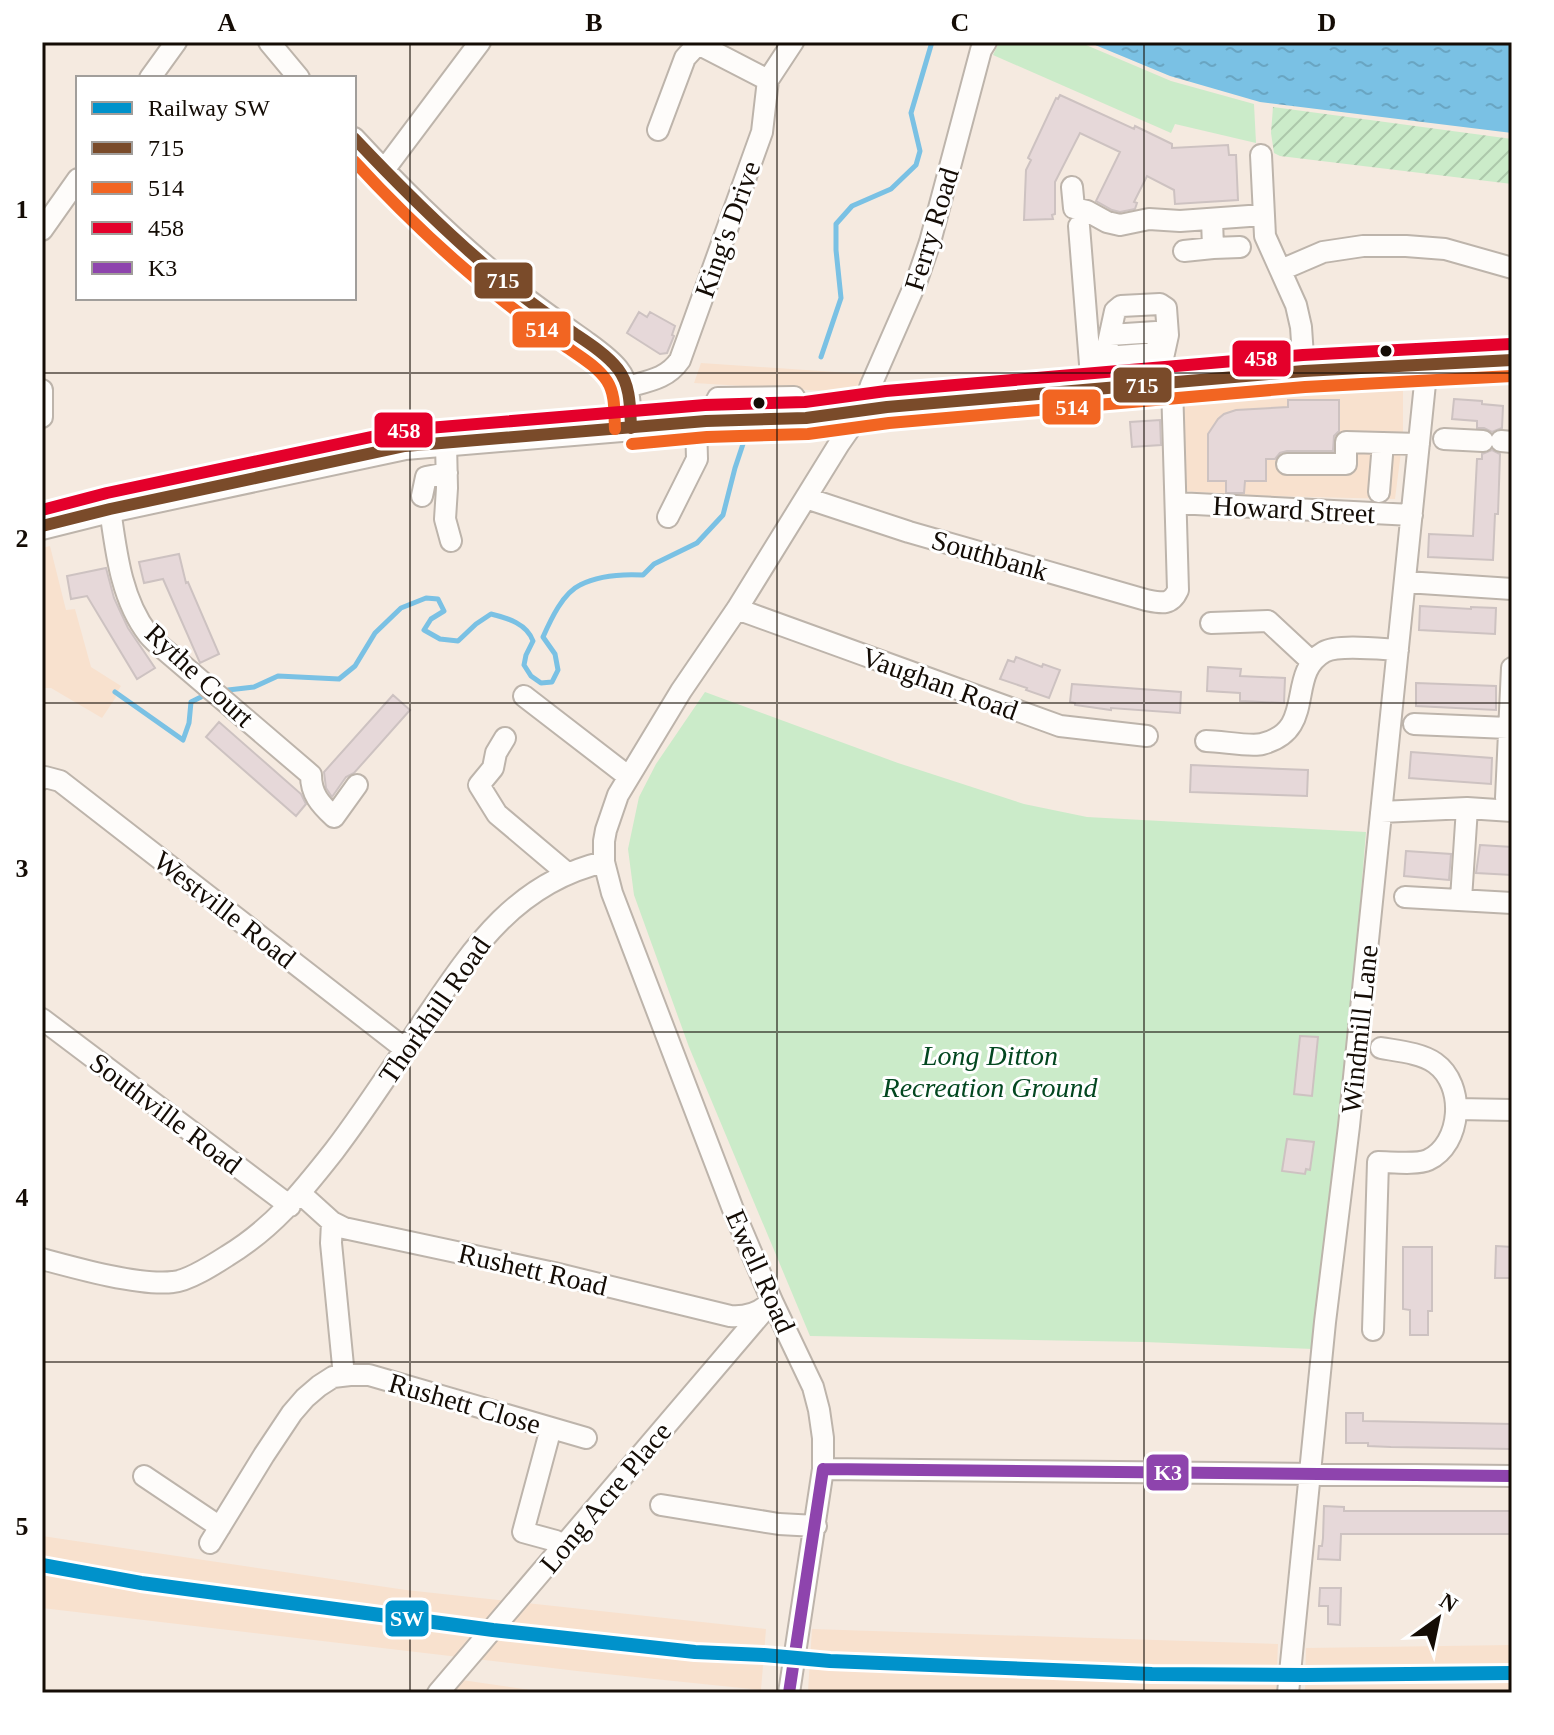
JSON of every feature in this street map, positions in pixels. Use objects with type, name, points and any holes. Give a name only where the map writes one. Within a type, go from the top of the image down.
[{"type":"main road","points":[[42,526],[405,446],[701,422],[806,418],[862,411],[1102,359],[1304,371],[1512,360]]},
{"type":"street","points":[[151,76],[176,42]]},
{"type":"street","points":[[269,42],[297,76]]},
{"type":"street","points":[[384,170],[480,42]]},
{"type":"street","name":"King's Drive","points":[[627,387],[662,377],[673,370],[680,360],[762,132],[768,80],[793,42]]},
{"type":"street","name":"Ferry Road","points":[[862,411],[930,242],[981,50],[986,42]]},
{"type":"street","points":[[658,130],[685,58],[695,47],[704,44],[768,80]]},
{"type":"street","points":[[356,140],[417,203],[508,284],[615,365],[627,387],[631,428]]},
{"type":"street","points":[[1261,155],[1265,236],[1296,305],[1304,371]]},
{"type":"street","points":[[42,230],[76,182]]},
{"type":"street","points":[[1072,187],[1074,208],[1120,225],[1149,219],[1180,221],[1263,215]]},
{"type":"street","points":[[1212,219],[1213,248]]},
{"type":"street","points":[[1079,226],[1102,359]]},
{"type":"street","points":[[1281,270],[1323,252],[1363,246],[1445,249],[1512,268]]},
{"type":"street","points":[[1184,251],[1240,247]]},
{"type":"street","points":[[1102,359],[1115,311],[1121,306],[1160,304],[1166,308],[1168,335],[1161,362],[1176,503]]},
{"type":"street","points":[[1102,359],[1161,362]]},
{"type":"street","name":"Windmill Lane","points":[[1288,1693],[1427,364]]},
{"type":"street","points":[[42,390],[42,417]]},
{"type":"street","points":[[604,862],[605,832],[618,795],[681,691],[737,609],[862,411]]},
{"type":"street","points":[[668,517],[697,459],[701,422]]},
{"type":"street","points":[[1444,439],[1499,442]]},
{"type":"street","points":[[1287,464],[1346,464],[1346,442],[1419,444]]},
{"type":"street","points":[[446,443],[445,519],[451,541]]},
{"type":"street","points":[[1379,492],[1383,443]]},
{"type":"street","points":[[422,496],[426,477],[447,473]]},
{"type":"street","name":"Southbank","points":[[806,498],[909,532],[1163,603],[1175,598],[1178,590],[1176,503]]},
{"type":"street","name":"Howard Street","points":[[1176,503],[1412,515]]},
{"type":"street","name":"Rythe Court","points":[[110,509],[117,561],[135,612],[148,633],[311,775],[311,788],[320,804],[334,817],[357,785]]},
{"type":"street","points":[[1406,582],[1512,589]]},
{"type":"street","name":"Vaughan Road","points":[[737,609],[1060,726],[1147,736]]},
{"type":"street","points":[[1211,623],[1268,621],[1311,661]]},
{"type":"street","points":[[1206,741],[1260,745],[1279,737],[1295,722],[1303,678],[1311,661],[1326,650],[1398,650]]},
{"type":"street","points":[[1381,812],[1509,804],[1508,728],[1512,668]]},
{"type":"street","points":[[524,696],[629,777]]},
{"type":"street","points":[[1414,724],[1508,728]]},
{"type":"street","points":[[505,738],[496,753],[493,768],[479,785],[497,814],[568,874]]},
{"type":"street","name":"Westville Road","points":[[42,779],[60,781],[405,1049]]},
{"type":"street","points":[[1461,899],[1467,808]]},
{"type":"street","name":"Thorkhill Road","points":[[42,1259],[125,1278],[155,1283],[176,1282],[243,1247],[296,1200],[364,1111],[489,930],[517,905],[568,874],[604,862]]},
{"type":"street","name":"Ewell Road","points":[[604,862],[612,893],[734,1212],[813,1387],[819,1410],[823,1469],[789,1693]]},
{"type":"street","points":[[1405,897],[1512,903]]},
{"type":"street","name":"Southville Road","points":[[42,1019],[296,1200]]},
{"type":"street","points":[[1373,1330],[1378,1162],[1424,1162],[1433,1157],[1454,1127],[1457,1109],[1455,1090],[1447,1074],[1434,1062],[1381,1048]]},
{"type":"street","points":[[1457,1109],[1512,1110]]},
{"type":"street","name":"Rushett Road","points":[[296,1200],[344,1228],[554,1273],[730,1316],[762,1310],[772,1301]]},
{"type":"street","points":[[144,1476],[215,1535],[292,1413],[319,1386],[333,1377],[344,1376],[331,1243],[332,1222]]},
{"type":"street","name":"Long Acre Place","points":[[438,1693],[772,1301]]},
{"type":"street","name":"Rushett Close","points":[[344,1376],[369,1375],[586,1438]]},
{"type":"street","points":[[551,1428],[523,1532],[556,1541]]},
{"type":"street","points":[[823,1469],[1512,1476]]},
{"type":"street","points":[[661,1505],[779,1524],[816,1526]]},
{"type":"shaded area","points":[[701,363],[864,374],[858,393],[694,383]]},
{"type":"shaded area","points":[[1319,386],[1403,389],[1403,436],[1395,499],[1182,491],[1179,402]]},
{"type":"shaded area","points":[[50,546],[66,610],[75,609],[91,667],[121,686],[102,718],[51,688],[42,688],[42,548]]},
{"type":"shaded area","points":[[42,1536],[406,1590],[766,1629],[761,1690],[42,1608]]},
{"type":"shaded area","points":[[812,1629],[1278,1644],[1276,1693],[808,1691]]},
{"type":"shaded area","points":[[1512,1645],[1512,1693],[1305,1693],[1306,1648]]},
{"type":"shaded area","points":[[441,1677],[552,1693],[439,1693]]},
{"type":"green space","points":[[999,42],[1079,42],[1171,81],[1254,104],[1256,143],[1175,124],[1171,133],[993,55]]},
{"type":"green space","points":[[1273,107],[1512,139],[1512,184],[1280,156],[1274,153],[1271,133]]},
{"type":"green space","name":"Long Ditton Recreation Ground","points":[[705,692],[898,763],[1024,804],[1087,817],[1366,832],[1351,1013],[1313,1349],[1145,1342],[810,1336],[689,1047],[634,895],[628,849],[639,797],[656,764]]},
{"type":"water","points":[[1088,42],[1512,42],[1512,133],[1260,102],[1170,76]]},
{"type":"building","points":[[1060,95],[1134,129],[1135,126],[1172,144],[1172,148],[1228,145],[1229,155],[1236,155],[1238,200],[1175,204],[1174,190],[1147,176],[1134,202],[1137,203],[1135,209],[1112,210],[1096,201],[1120,152],[1080,133],[1055,182],[1053,219],[1024,220],[1026,170],[1031,160],[1028,158]]},
{"type":"building","points":[[639,312],[647,317],[650,312],[675,326],[667,353],[660,354],[627,333]]},
{"type":"building","points":[[1454,399],[1503,406],[1502,428],[1492,432],[1477,428],[1477,421],[1452,419]]},
{"type":"building","points":[[1288,400],[1339,400],[1339,431],[1334,436],[1333,451],[1287,451],[1275,459],[1266,459],[1266,481],[1245,481],[1244,493],[1226,493],[1226,481],[1208,481],[1208,434],[1218,419],[1236,410],[1288,407]]},
{"type":"building","points":[[1160,420],[1161,445],[1132,447],[1130,422]]},
{"type":"building","points":[[1492,450],[1500,454],[1493,560],[1428,557],[1429,534],[1473,536],[1477,459],[1482,459],[1482,454]]},
{"type":"building","points":[[179,554],[186,583],[219,654],[200,663],[163,579],[144,583],[139,562]]},
{"type":"building","points":[[106,568],[114,598],[128,628],[155,668],[137,679],[87,596],[71,599],[67,576]]},
{"type":"building","points":[[1420,606],[1496,608],[1495,634],[1419,630]]},
{"type":"building","points":[[1016,657],[1060,670],[1049,698],[1000,679],[1008,660],[1014,662]]},
{"type":"building","points":[[1208,667],[1241,669],[1240,676],[1285,678],[1284,703],[1240,701],[1240,693],[1207,691]]},
{"type":"building","points":[[1416,683],[1496,686],[1496,710],[1416,706]]},
{"type":"building","points":[[1072,684],[1181,692],[1180,713],[1075,705],[1070,702]]},
{"type":"building","points":[[393,695],[410,710],[354,773],[346,777],[332,797],[326,788],[324,772]]},
{"type":"building","points":[[219,722],[301,794],[306,804],[296,816],[206,737]]},
{"type":"building","points":[[1411,752],[1492,758],[1491,784],[1409,778]]},
{"type":"building","points":[[1191,765],[1308,770],[1307,796],[1190,792]]},
{"type":"building","points":[[1480,845],[1512,847],[1512,875],[1476,873]]},
{"type":"building","points":[[1406,851],[1451,854],[1449,880],[1404,876]]},
{"type":"building","points":[[1300,1036],[1318,1037],[1312,1096],[1294,1094]]},
{"type":"building","points":[[1287,1139],[1314,1142],[1310,1170],[1306,1169],[1305,1174],[1282,1171]]},
{"type":"building","points":[[1496,1246],[1512,1247],[1512,1278],[1495,1278]]},
{"type":"building","points":[[1403,1247],[1432,1247],[1432,1311],[1428,1311],[1428,1335],[1410,1335],[1410,1310],[1403,1309]]},
{"type":"building","points":[[1346,1413],[1363,1413],[1363,1421],[1512,1424],[1512,1449],[1346,1443]]},
{"type":"building","points":[[1324,1506],[1344,1507],[1344,1511],[1512,1511],[1512,1534],[1341,1534],[1340,1560],[1318,1559],[1323,1538]]},
{"type":"building","points":[[1320,1588],[1341,1588],[1340,1625],[1328,1624],[1328,1606],[1319,1606]]},
{"type":"waterway","points":[[821,357],[841,298],[836,224],[852,206],[891,189],[916,165],[920,151],[911,113],[932,42]]},
{"type":"waterway","points":[[228,690],[254,687],[278,676],[339,679],[355,666],[375,633],[401,608],[426,598],[438,599],[444,611],[431,619],[424,630],[440,639],[458,641],[491,614],[522,626],[533,641],[524,665],[531,676],[541,683],[552,682],[558,670],[555,654],[543,637],[563,600],[580,585],[595,579],[643,575],[654,564],[697,543],[723,515],[743,444]]},
{"type":"waterway","points":[[115,692],[183,740],[191,702],[201,697]]},
{"type":"rail line","name":"SW","points":[[42,1565],[141,1583],[493,1630],[695,1652],[830,1661],[1152,1674],[1512,1673]]},
{"type":"transit line","name":"715","points":[[356,140],[412,198],[473,254],[522,296],[614,364],[628,390],[631,428]]},
{"type":"transit line","name":"514","points":[[356,163],[408,217],[466,270],[513,309],[598,371],[612,392],[615,429]]},
{"type":"transit line","name":"458","points":[[42,510],[107,493],[404,430],[705,405],[805,402],[886,391],[1303,355],[1511,344]]},
{"type":"transit line","name":"715","points":[[42,526],[405,446],[706,421],[806,418],[887,407],[1304,371],[1512,360]]},
{"type":"transit line","name":"514","points":[[632,444],[707,437],[808,434],[889,423],[1305,387],[1512,376]]},
{"type":"transit line","name":"K3","points":[[823,1469],[1512,1476]]},
{"type":"transit line","name":"K3","points":[[789,1693],[823,1469]]}]
